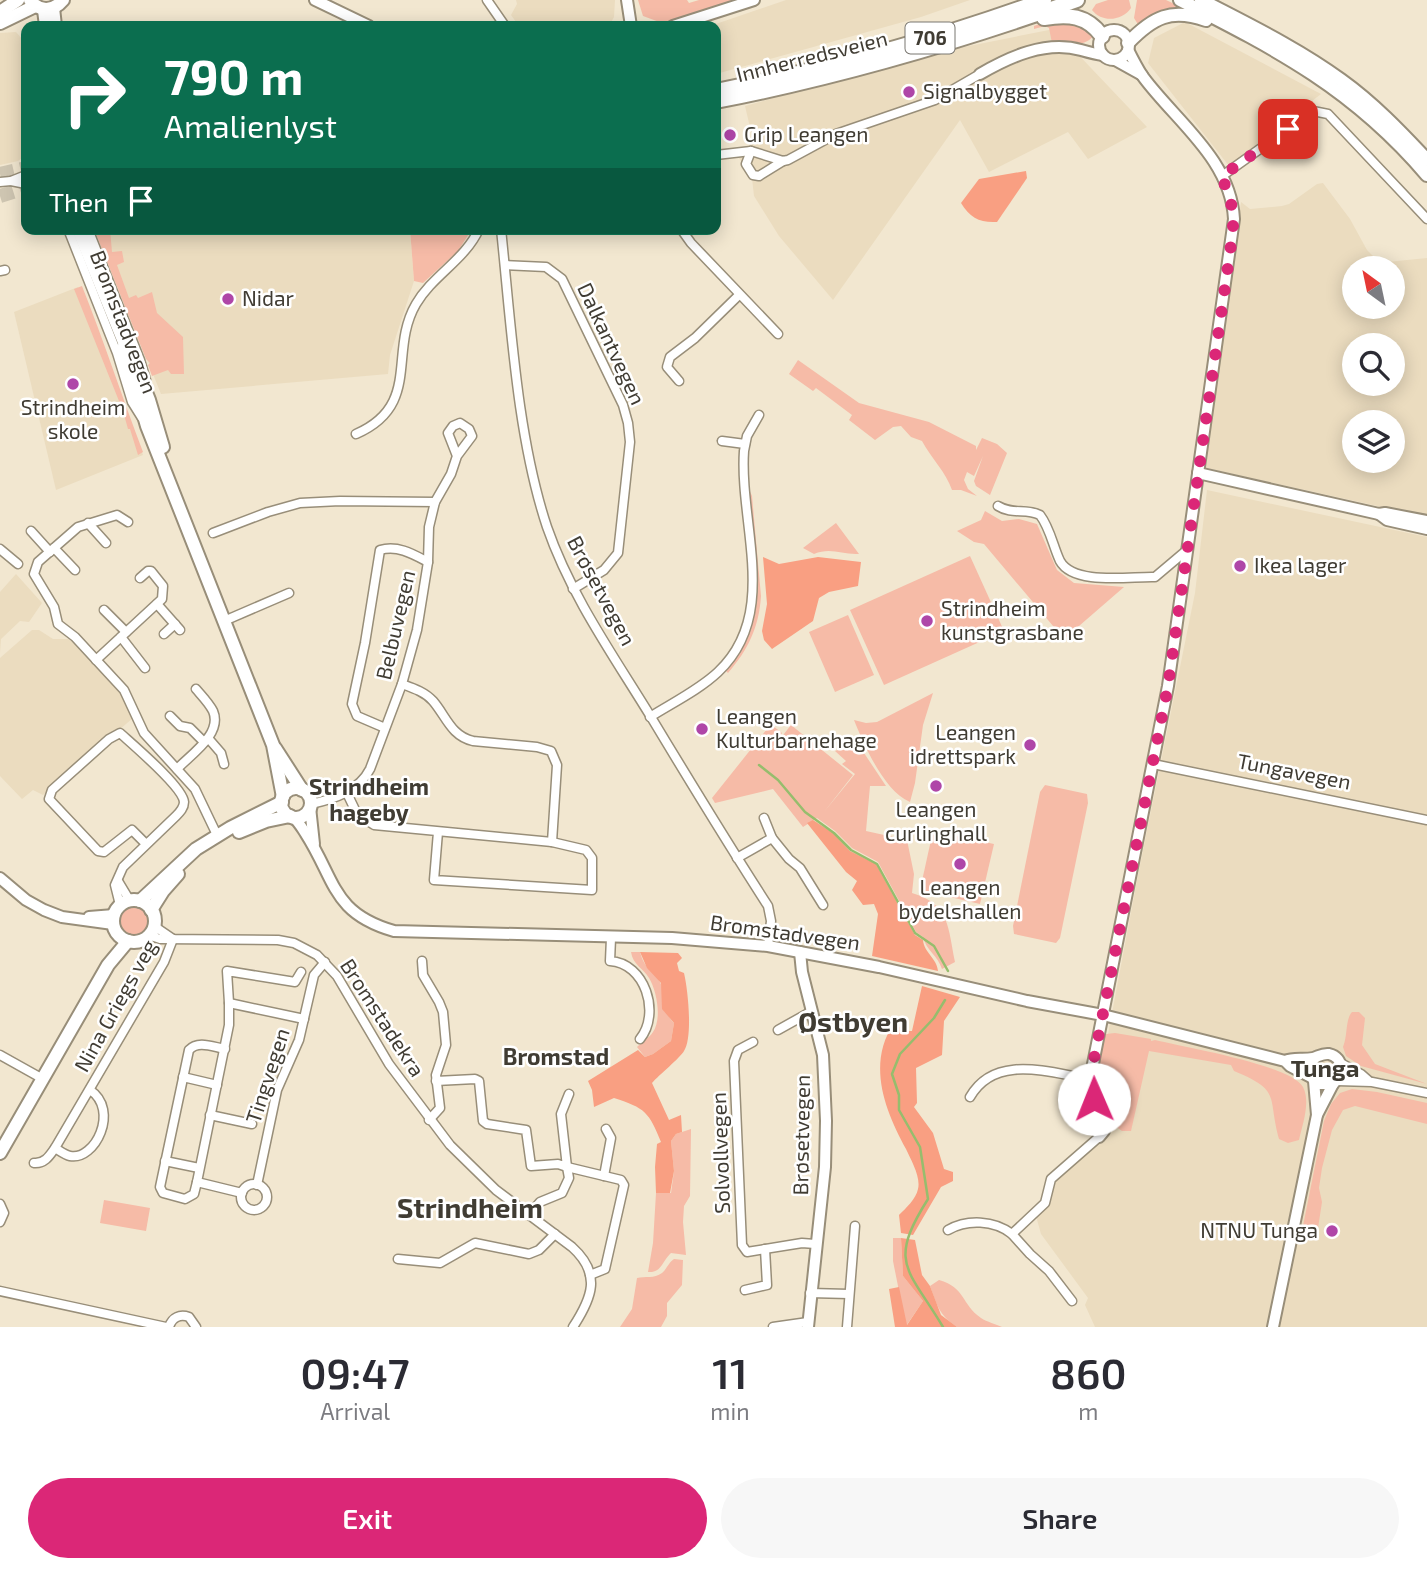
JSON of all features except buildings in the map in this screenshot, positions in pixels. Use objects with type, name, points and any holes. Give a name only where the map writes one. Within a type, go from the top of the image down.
[{"type":"highway","name":"Innherredsveien","points":[[721,90],[851,60],[950,32],[1044,0]]},
{"type":"highway","name":"Innherredsveien","points":[[721,100],[841,74],[995,28],[1077,0]]},
{"type":"highway","name":"706","points":[[995,28],[1067,16],[1087,20],[1100,39]]},
{"type":"main road","points":[[0,12],[18,0]]},
{"type":"main road","points":[[1180,0],[1291,58],[1335,87],[1383,128],[1427,175]]},
{"type":"main road","points":[[1201,0],[1276,39],[1341,80],[1390,121],[1427,160]]},
{"type":"main road","points":[[0,23],[45,5]]},
{"type":"main road","points":[[1128,46],[1149,24],[1174,15],[1195,16],[1224,29],[1240,30]]},
{"type":"main road","name":"Bromstadvegen","points":[[80,235],[149,400],[167,460],[166,475]]},
{"type":"main road","name":"Bromstadvegen","points":[[124,345],[147,426],[273,745],[307,798]]},
{"type":"main road","name":"Bromstadvegen","points":[[273,745],[282,799]]},
{"type":"main road","points":[[0,1153],[108,965],[111,947],[123,917],[183,859],[217,835],[282,799],[293,789],[307,798],[303,816],[258,824],[209,849],[172,880],[151,910],[151,931],[139,941],[123,917]]},
{"type":"main road","points":[[282,799],[283,810],[291,817]]},
{"type":"main road","points":[[123,917],[151,910]]},
{"type":"street","points":[[315,0],[359,21]]},
{"type":"street","points":[[487,0],[502,21]]},
{"type":"street","points":[[627,0],[630,21]]},
{"type":"street","points":[[689,21],[754,0]]},
{"type":"street","points":[[1012,1234],[1045,1203],[1051,1179],[1104,1131],[1105,1123],[1094,1099],[1090,1079],[1168,686],[1234,219],[1232,203],[1222,176],[1205,148],[1142,75],[1126,36],[1116,30],[1108,31],[1081,50]]},
{"type":"street","points":[[1100,39],[1099,49],[1102,55]]},
{"type":"street","points":[[1115,60],[1122,57],[1128,46]]},
{"type":"street","points":[[751,151],[746,164],[753,175],[759,176],[836,134],[935,100],[1006,59],[1032,51],[1081,50],[1115,60],[1142,75]]},
{"type":"street","points":[[1222,176],[1313,111],[1328,114],[1427,219]]},
{"type":"street","points":[[721,154],[751,151],[783,161]]},
{"type":"street","points":[[0,182],[21,177]]},
{"type":"street","points":[[11,181],[21,184]]},
{"type":"street","name":"Bromstadvegen","points":[[70,235],[117,354],[132,402],[147,426]]},
{"type":"street","name":"Bromstadvegen","points":[[90,235],[140,360],[149,400]]},
{"type":"street","points":[[356,434],[373,427],[389,411],[398,388],[409,321],[414,307],[425,292],[466,252],[476,235]]},
{"type":"street","name":"Brøsetvegen","points":[[502,235],[518,383],[535,483],[547,528],[573,589],[597,632],[768,906],[771,921],[768,946]]},
{"type":"street","points":[[686,235],[738,295],[778,334]]},
{"type":"street","name":"Dalkantvegen","points":[[505,265],[547,267],[562,279],[622,405],[628,424],[630,442],[618,553],[604,570],[573,589]]},
{"type":"street","points":[[679,381],[667,367],[670,357],[695,338],[738,295]]},
{"type":"street","points":[[650,717],[712,678],[730,660],[746,634],[754,600],[743,473],[747,436],[759,415]]},
{"type":"street","points":[[722,441],[745,444]]},
{"type":"street","name":"Belbuvegen","points":[[307,798],[337,797],[359,785],[367,775],[402,684],[417,630],[428,562],[429,527],[435,502],[451,474],[457,456]]},
{"type":"street","points":[[1198,474],[1379,514],[1427,521]]},
{"type":"street","points":[[212,533],[300,503],[435,502]]},
{"type":"street","points":[[998,506],[1008,511],[1030,511],[1040,515],[1062,563],[1077,575],[1155,577],[1187,550]]},
{"type":"street","points":[[128,522],[119,514],[78,527],[35,566],[34,574],[54,607],[58,624],[75,637],[127,695],[145,733],[199,796],[217,835]]},
{"type":"street","points":[[1379,514],[1387,520],[1427,529]]},
{"type":"street","points":[[88,523],[106,543]]},
{"type":"street","points":[[31,531],[75,570]]},
{"type":"street","points":[[0,549],[18,564]]},
{"type":"street","points":[[385,728],[357,716],[352,704],[380,550],[401,550],[428,562]]},
{"type":"street","points":[[96,660],[157,604],[164,594],[161,582],[149,571],[140,578]]},
{"type":"street","points":[[224,621],[289,593]]},
{"type":"street","points":[[157,604],[177,627],[164,634]]},
{"type":"street","points":[[104,610],[145,668]]},
{"type":"street","points":[[402,684],[428,697],[452,729],[463,738],[551,751],[557,765],[552,842]]},
{"type":"street","points":[[177,769],[206,740],[214,726],[215,715],[196,689]]},
{"type":"street","points":[[170,716],[180,726],[190,728],[221,752],[224,764]]},
{"type":"street","points":[[0,878],[26,900],[62,916],[87,919],[93,916],[123,917],[118,881],[123,867],[182,810],[183,799],[139,748],[120,733],[109,739],[52,790],[50,799],[97,851],[104,852],[132,830],[146,844]]},
{"type":"street","name":"Tungavegen","points":[[1153,764],[1427,820]]},
{"type":"street","points":[[346,792],[357,814],[374,825],[552,842],[586,850],[592,858],[592,890],[434,880],[438,832]]},
{"type":"street","name":"Bromstadvegen","points":[[307,798],[314,844]]},
{"type":"street","name":"Bromstadvegen","points":[[291,817],[314,844],[338,896],[351,910],[377,926],[394,931],[672,938],[768,946],[1103,1015],[1285,1061],[1313,1079]]},
{"type":"street","points":[[764,818],[772,838],[800,868],[823,905]]},
{"type":"street","points":[[737,858],[772,838]]},
{"type":"street","name":"Bromstadekra","points":[[151,931],[160,939],[286,941],[310,950],[337,976],[389,1064],[429,1120],[480,1175],[578,1252],[590,1275]]},
{"type":"street","points":[[611,937],[610,961],[624,964],[643,981],[646,991],[649,1022],[640,1039]]},
{"type":"street","name":"Nina Griegs veg","points":[[34,1163],[47,1159],[55,1148],[164,962],[173,939]]},
{"type":"street","name":"Brøsetvegen","points":[[774,1327],[808,1325],[825,1167],[823,1055],[804,980],[806,953]]},
{"type":"street","name":"Bromstadekra","points":[[422,961],[423,975],[443,1012],[446,1045],[436,1081],[440,1108],[429,1120]]},
{"type":"street","name":"Tingvegen","points":[[301,972],[295,982],[227,971],[229,1025],[197,1182],[242,1194],[247,1208],[252,1210],[262,1208],[268,1199],[265,1190],[257,1185],[275,1099],[299,1040],[314,975],[325,962]]},
{"type":"street","name":"Tingvegen","points":[[229,1003],[304,1019]]},
{"type":"street","points":[[778,1030],[812,1011]]},
{"type":"street","name":"Solvollvegen","points":[[753,1042],[738,1050],[734,1061],[742,1245],[747,1252],[765,1249]]},
{"type":"street","points":[[197,1182],[191,1197],[185,1199],[163,1193],[160,1187],[189,1050],[200,1044],[225,1049]]},
{"type":"street","points":[[1317,1115],[1310,1067],[1316,1058],[1327,1054],[1368,1081]]},
{"type":"street","points":[[0,1055],[43,1079]]},
{"type":"street","name":"Bromstadvegen","points":[[1285,1061],[1292,1058],[1316,1058]]},
{"type":"street","points":[[1273,1327],[1317,1115],[1341,1072],[1339,1062]]},
{"type":"street","points":[[971,1097],[984,1079],[1005,1070],[1021,1069],[1090,1079]]},
{"type":"street","points":[[183,1077],[217,1085]]},
{"type":"street","name":"Bromstadekra","points":[[436,1081],[477,1079],[480,1083],[482,1118],[485,1123],[526,1130],[531,1166],[558,1164],[604,1176]]},
{"type":"street","points":[[1313,1079],[1323,1086],[1368,1081],[1427,1093]]},
{"type":"street","name":"Nina Griegs veg","points":[[55,1148],[70,1156],[79,1156],[102,1131],[104,1107],[99,1097],[90,1090]]},
{"type":"street","points":[[529,1215],[540,1202],[562,1193],[569,1178],[561,1114],[569,1094]]},
{"type":"street","name":"Tingvegen","points":[[210,1115],[252,1124]]},
{"type":"street","points":[[573,1327],[589,1301],[590,1275],[605,1269],[624,1185],[621,1180],[604,1176],[611,1138],[606,1129]]},
{"type":"street","points":[[165,1161],[199,1168]]},
{"type":"street","points":[[242,1194],[247,1186],[257,1185]]},
{"type":"street","points":[[0,1204],[4,1213],[0,1222]]},
{"type":"street","points":[[948,1230],[961,1223],[975,1222],[1003,1228],[1049,1271],[1072,1301]]},
{"type":"street","points":[[847,1327],[855,1226]]},
{"type":"street","points":[[398,1259],[440,1263],[475,1243],[528,1254],[539,1250],[555,1234]]},
{"type":"street","points":[[745,1290],[767,1286],[765,1249],[802,1243],[815,1244]]},
{"type":"street","points":[[0,1291],[168,1327],[173,1320],[181,1316],[189,1317],[196,1327]]},
{"type":"street","points":[[810,1293],[849,1294]]},
{"type":"shaded area","points":[[516,0],[615,0],[612,21],[515,21],[511,15],[517,4]]},
{"type":"shaded area","points":[[638,0],[687,0],[689,3],[699,0],[739,0],[669,21],[657,21],[643,16]]},
{"type":"shaded area","points":[[786,0],[970,0],[921,17],[721,73],[721,22]]},
{"type":"shaded area","points":[[1108,0],[1129,0],[1131,8],[1123,16],[1112,19],[1101,17],[1092,10],[1096,4]]},
{"type":"shaded area","points":[[1137,0],[1166,0],[1183,8],[1182,11],[1139,26],[1134,18]]},
{"type":"shaded area","points":[[1077,20],[1094,35],[1081,44],[1052,43],[1049,28],[1045,26],[1034,29],[1034,26],[1045,22]]},
{"type":"shaded area","points":[[1185,22],[1321,94],[1229,166],[1148,63],[1154,38]]},
{"type":"shaded area","points":[[1054,29],[1147,127],[1088,159],[1068,132],[989,172],[960,120],[833,300],[779,236],[754,196],[752,178],[739,158],[753,140],[745,106],[934,53]]},
{"type":"shaded area","points":[[16,32],[21,38],[21,159],[0,165],[0,33]]},
{"type":"shaded area","points":[[1026,171],[1027,178],[997,222],[985,222],[976,218],[961,203],[979,179]]},
{"type":"shaded area","points":[[1323,183],[1373,256],[1342,256],[1342,319],[1405,319],[1405,260],[1427,258],[1427,517],[1206,468],[1241,202],[1250,209],[1289,204],[1317,184]]},
{"type":"shaded area","points":[[96,235],[111,235],[112,252],[122,251],[124,262],[117,265],[129,298],[136,295],[138,298],[152,292],[157,313],[183,337],[184,374],[171,374],[168,370],[152,376],[148,365],[150,363],[146,359]]},
{"type":"shaded area","points":[[97,235],[410,235],[414,281],[390,355],[388,374],[161,394]]},
{"type":"shaded area","points":[[410,235],[468,235],[458,251],[423,283],[414,281]]},
{"type":"shaded area","points":[[82,286],[143,452],[138,455],[74,289]]},
{"type":"shaded area","name":"Strindheim skole","points":[[78,287],[143,455],[56,490],[14,312]]},
{"type":"shaded area","points":[[798,360],[859,403],[929,422],[976,446],[976,450],[982,438],[997,444],[1007,453],[990,495],[976,486],[974,481],[983,456],[974,476],[967,472],[964,480],[968,489],[977,496],[961,490],[952,490],[922,441],[911,437],[901,426],[893,427],[875,440],[849,420],[852,415],[816,388],[813,391],[789,374]]},
{"type":"shaded area","points":[[748,487],[752,496],[760,607],[751,638],[728,673],[726,671],[741,650],[750,628],[755,606],[756,560]]},
{"type":"shaded area","points":[[1207,490],[1427,537],[1427,1327],[1095,1327],[1085,1305],[1088,1298],[1041,1234],[1036,1216],[1049,1186],[1111,1119],[1097,1093],[1195,593]]},
{"type":"shaded area","points":[[985,511],[1002,521],[1019,519],[1037,524],[1057,570],[1074,583],[1124,587],[1064,639],[984,544],[974,542],[957,531],[981,520]]},
{"type":"shaded area","points":[[836,523],[859,554],[826,551],[814,554],[803,548]]},
{"type":"shaded area","name":"Strindheim kunstgrasbane","points":[[970,556],[1004,631],[884,685],[850,610]]},
{"type":"shaded area","points":[[763,557],[779,564],[818,557],[861,562],[858,586],[829,592],[819,598],[813,621],[772,649],[764,640],[762,631],[767,604]]},
{"type":"shaded area","points":[[16,574],[42,603],[29,622],[20,621],[1,639],[0,653],[0,592]]},
{"type":"shaded area","points":[[848,615],[874,675],[835,692],[809,632]]},
{"type":"shaded area","points":[[32,630],[39,630],[53,639],[68,639],[79,647],[126,700],[133,718],[43,795],[33,790],[22,799],[0,776],[0,658]]},
{"type":"shaded area","points":[[933,693],[923,725],[910,802],[883,778],[854,720],[877,722]]},
{"type":"shaded area","points":[[791,725],[853,775],[824,812],[855,774],[842,764],[846,761],[835,751],[854,744],[860,747],[886,786],[870,786],[866,831],[907,840],[914,874],[912,893],[934,904],[945,919],[955,962],[942,969],[923,937],[916,932],[878,862],[852,848],[817,818],[803,827],[773,789],[715,803],[712,798],[767,729],[773,726],[782,733],[769,753]]},
{"type":"shaded area","points":[[1045,785],[1087,794],[1088,803],[1060,938],[1056,943],[1014,934],[1013,926],[1040,792]]},
{"type":"shaded area","points":[[813,820],[833,833],[850,851],[876,864],[915,935],[923,940],[938,971],[872,956],[878,914],[874,904],[863,905],[852,890],[857,881],[846,872],[807,823]]},
{"type":"shaded area","points":[[933,831],[994,844],[980,904],[920,890]]},
{"type":"shaded area","points":[[134,906],[145,910],[149,921],[145,932],[134,936],[123,932],[119,921],[123,910]]},
{"type":"shaded area","points":[[631,952],[640,952],[644,963],[659,980],[670,1019],[674,1023],[671,1041],[645,1057],[637,1047],[656,1026],[656,997],[647,975],[634,960]]},
{"type":"shaded area","points":[[640,952],[678,953],[682,958],[677,963],[679,971],[684,973],[687,990],[687,1044],[682,1054],[652,1083],[669,1120],[681,1115],[682,1132],[676,1134],[671,1141],[674,1171],[670,1193],[656,1193],[657,1144],[661,1142],[645,1112],[614,1098],[594,1107],[588,1081],[638,1050],[645,1057],[671,1041],[674,1023],[662,1009],[661,983],[647,968]]},
{"type":"shaded area","points":[[922,986],[960,997],[944,1021],[942,1055],[916,1068],[917,1103],[914,1107],[933,1133],[944,1169],[953,1172],[953,1181],[941,1187],[913,1235],[901,1233],[899,1215],[915,1196],[918,1179],[885,1102],[880,1070],[881,1054],[894,1023],[905,1031],[912,1031]]},
{"type":"shaded area","points":[[1352,1012],[1359,1012],[1365,1018],[1362,1045],[1375,1064],[1427,1084],[1361,1066],[1346,1056],[1343,1047],[1348,1019]]},
{"type":"shaded area","points":[[1115,1033],[1235,1058],[1279,1071],[1294,1079],[1303,1087],[1306,1100],[1299,1140],[1288,1143],[1279,1139],[1270,1096],[1260,1084],[1234,1071],[1231,1065],[1149,1051],[1131,1131],[1122,1131],[1104,1111],[1096,1087],[1101,1046],[1106,1034]]},
{"type":"shaded area","points":[[1352,1089],[1427,1103],[1427,1124],[1355,1106],[1343,1110],[1332,1130],[1322,1168],[1319,1188],[1322,1202],[1318,1228],[1303,1226],[1324,1121],[1331,1104],[1340,1093]]},
{"type":"shaded area","points":[[691,1129],[690,1196],[684,1206],[683,1222],[686,1255],[671,1253],[659,1269],[648,1272],[656,1193],[671,1193],[674,1171],[671,1141],[676,1134]]},
{"type":"shaded area","points":[[104,1200],[150,1208],[146,1231],[100,1223]]},
{"type":"shaded area","points":[[893,1238],[901,1238],[903,1276],[923,1301],[906,1326],[893,1261]]},
{"type":"shaded area","points":[[901,1238],[915,1240],[922,1275],[930,1286],[941,1315],[957,1327],[895,1327],[889,1289],[899,1287],[907,1325],[923,1301],[903,1276]]},
{"type":"shaded area","points":[[674,1259],[683,1260],[682,1285],[667,1303],[667,1316],[661,1327],[620,1327],[632,1309],[637,1278],[659,1275]]},
{"type":"shaded area","points":[[939,1280],[954,1287],[981,1318],[1002,1327],[957,1327],[951,1323],[939,1309],[930,1286]]},
{"type":"waterway","points":[[759,765],[778,780],[805,812],[834,833],[851,850],[877,864],[915,933],[934,946],[948,971]]},
{"type":"waterway","points":[[943,1327],[912,1278],[907,1265],[905,1253],[908,1238],[928,1199],[920,1147],[899,1110],[899,1095],[892,1074],[900,1054],[934,1018],[945,1000]]},
{"type":"tunnel","points":[[0,174],[21,169]]},
{"type":"tunnel","points":[[0,196],[21,190]]},
{"type":"place","name":"Signalbygget","points":[[909,92]]},
{"type":"place","name":"Grip Leangen","points":[[730,135]]},
{"type":"place","name":"Nidar","points":[[228,299]]},
{"type":"place","name":"Strindheim skole","points":[[73,384]]},
{"type":"place","name":"Ikea lager","points":[[1240,566]]},
{"type":"place","name":"Strindheim kunstgrasbane","points":[[927,621]]},
{"type":"place","name":"Leangen Kulturbarnehage","points":[[702,729]]},
{"type":"place","name":"Leangen idrettspark","points":[[1030,745]]},
{"type":"place","name":"Leangen curlinghall","points":[[936,786]]},
{"type":"place","name":"Leangen bydelshallen","points":[[960,864]]},
{"type":"place","name":"NTNU Tunga","points":[[1332,1231]]},
{"type":"district","name":"Strindheim hageby","points":[[369,800]]},
{"type":"district","name":"Østbyen","points":[[853,1022]]},
{"type":"district","name":"Bromstad","points":[[556,1057]]},
{"type":"district","name":"Tunga","points":[[1325,1069]]},
{"type":"district","name":"Strindheim","points":[[470,1208]]},
{"type":"route","points":[[1094,1099],[1090,1079],[1168,686],[1233,231],[1233,210],[1222,176],[1288,129]]}]
